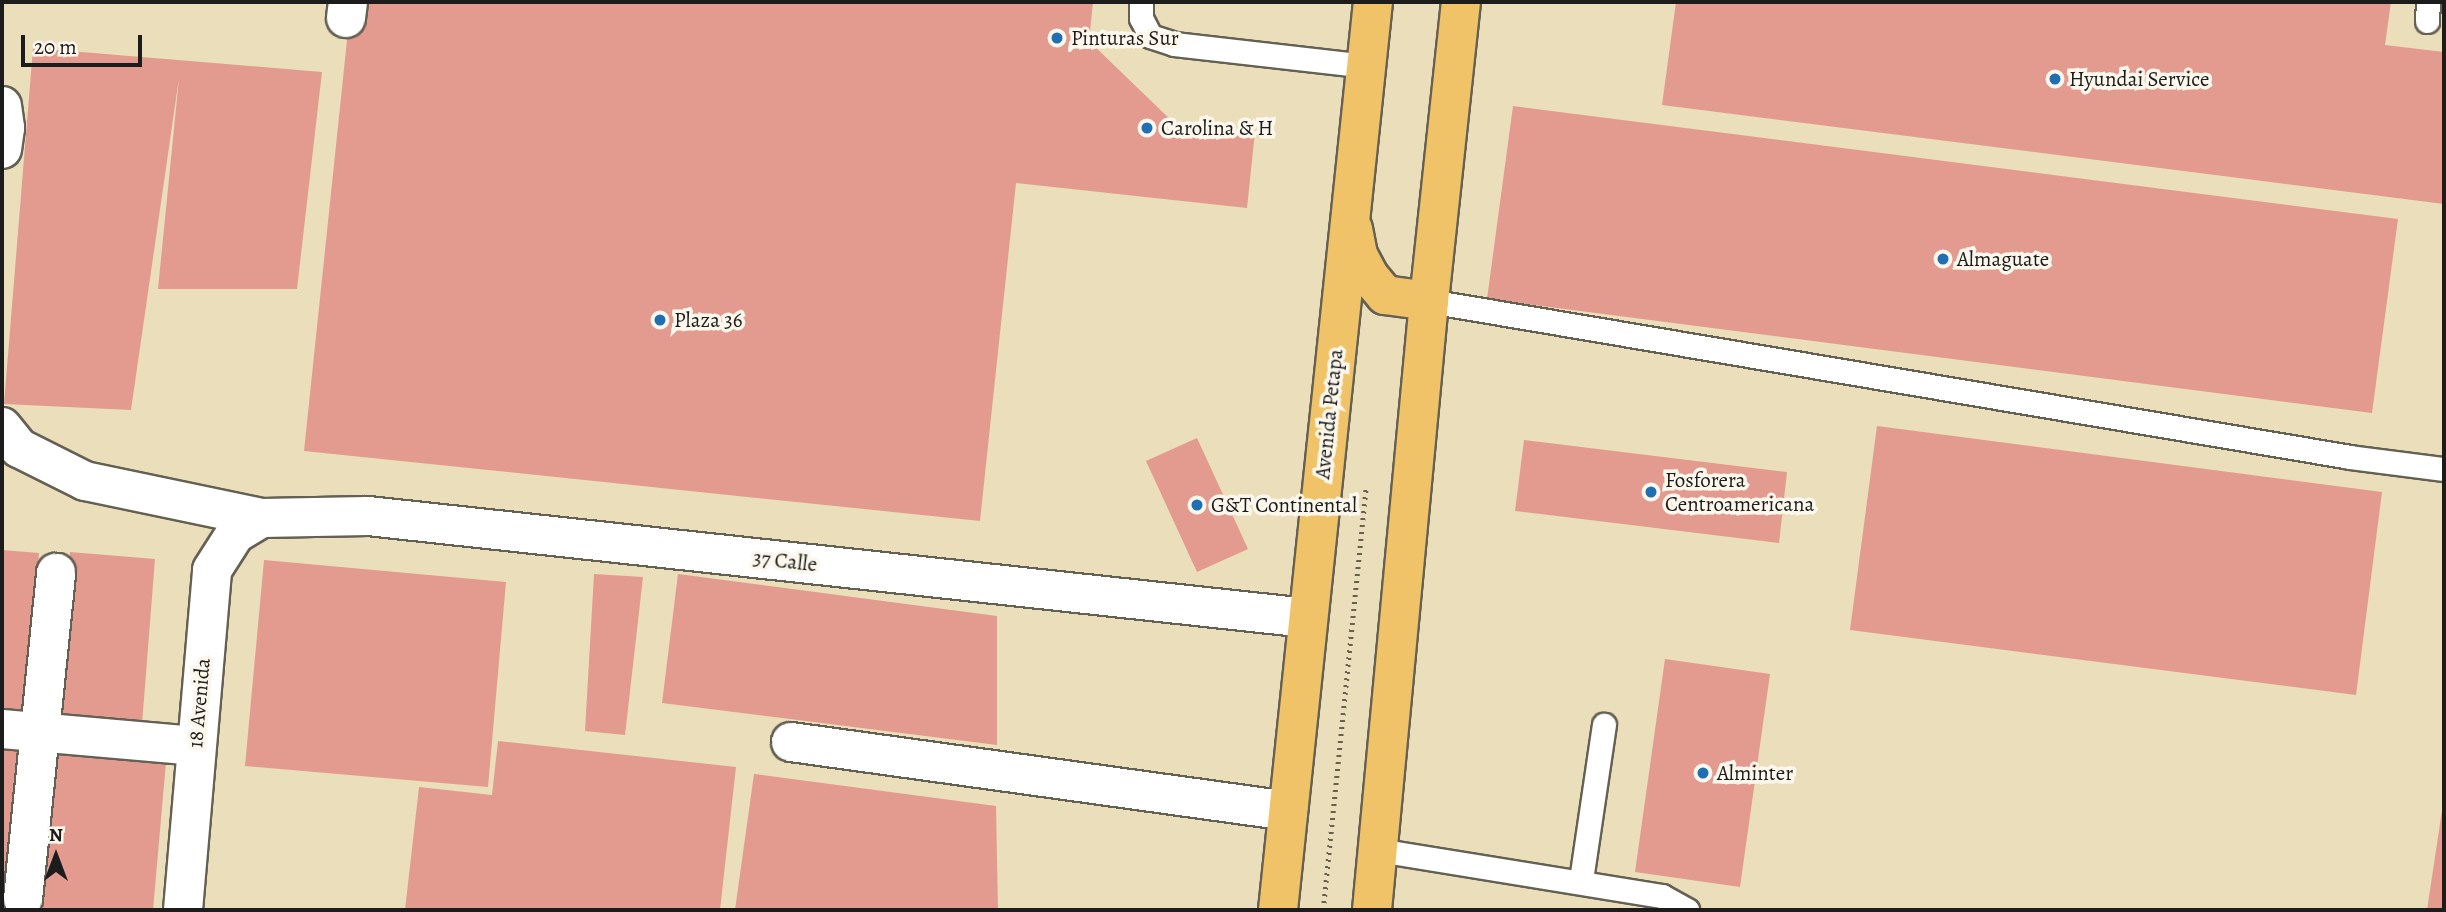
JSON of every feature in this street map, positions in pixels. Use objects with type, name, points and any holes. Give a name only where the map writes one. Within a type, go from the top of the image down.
[{"type":"main road","name":"Avenida Petapa","points":[[1278,910],[1373,2]]},
{"type":"main road","points":[[1373,910],[1429,301],[1461,2]]},
{"type":"main road","points":[[1350,213],[1359,255],[1369,276],[1385,295],[1429,301]]},
{"type":"street","points":[[2,106],[5,128],[2,149]]},
{"type":"street","name":"37 Calle","points":[[2,427],[19,448],[85,481],[262,518],[368,516],[1307,618]]},
{"type":"street","name":"18 Avenida","points":[[183,910],[212,570],[235,534],[262,518]]},
{"type":"street","points":[[23,899],[20,731],[56,573]]},
{"type":"street","points":[[20,731],[195,746]]},
{"type":"street","points":[[791,742],[1289,811]]},
{"type":"lane","points":[[1141,2],[1141,18],[1150,36],[1174,44],[1366,66]]},
{"type":"lane","points":[[1429,301],[2350,457],[2444,469]]},
{"type":"lane","points":[[1581,880],[1604,725]]},
{"type":"lane","points":[[1378,850],[1581,880],[1662,896],[1687,910]]},
{"type":"building","name":"Plaza 36","points":[[351,2],[1093,2],[1089,41],[1174,123],[1255,132],[1247,208],[1016,183],[980,521],[304,451]]},
{"type":"building","name":"Hyundai Service","points":[[1676,2],[2391,2],[2385,45],[2444,52],[2444,204],[1662,105]]},
{"type":"building","points":[[33,48],[322,72],[297,289],[158,289],[179,78],[131,410],[4,404]]},
{"type":"building","name":"Almaguate","points":[[1513,106],[2398,219],[2372,413],[1487,299]]},
{"type":"building","points":[[1877,426],[2382,492],[2356,695],[1850,630]]},
{"type":"building","name":"G&T Continental","points":[[1197,438],[1248,549],[1197,572],[1146,461]]},
{"type":"building","name":"Fosforera Centroamericana","points":[[1524,440],[1787,472],[1779,543],[1515,511]]},
{"type":"building","points":[[2,550],[39,553],[26,714],[2,712]]},
{"type":"building","points":[[70,552],[155,559],[142,724],[57,717]]},
{"type":"building","points":[[264,560],[506,582],[488,787],[245,766]]},
{"type":"building","points":[[594,574],[643,577],[625,735],[585,731]]},
{"type":"building","points":[[678,574],[997,616],[997,745],[662,703]]},
{"type":"building","name":"Alminter","points":[[1665,659],[1770,674],[1740,887],[1635,872]]},
{"type":"building","points":[[498,741],[736,767],[720,910],[405,910],[419,787],[492,795]]},
{"type":"building","points":[[2,749],[20,750],[8,910],[2,910]]},
{"type":"building","points":[[51,752],[166,762],[153,910],[37,910]]},
{"type":"building","points":[[754,774],[996,806],[998,910],[735,910]]},
{"type":"building","points":[[2443,804],[2444,910],[2427,910]]},
{"type":"place","name":"Pinturas Sur","points":[[1057,38]]},
{"type":"place","name":"Hyundai Service","points":[[2055,79]]},
{"type":"place","name":"Carolina & H","points":[[1147,128]]},
{"type":"place","name":"Almaguate","points":[[1943,259]]},
{"type":"place","name":"Plaza 36","points":[[660,320]]},
{"type":"place","name":"Fosforera Centroamericana","points":[[1651,492]]},
{"type":"place","name":"G&T Continental","points":[[1197,505]]},
{"type":"place","name":"Alminter","points":[[1703,773]]}]
